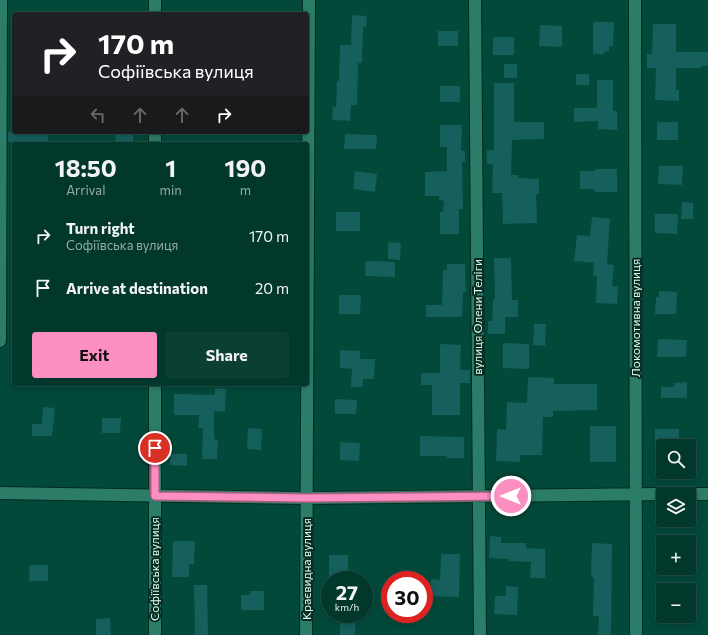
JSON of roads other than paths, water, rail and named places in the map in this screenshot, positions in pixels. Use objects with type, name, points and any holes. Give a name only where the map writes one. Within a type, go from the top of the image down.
[{"type":"street","points":[[0,341],[2,0]]},
{"type":"street","points":[[155,0],[155,12]]},
{"type":"street","name":"Краєвидна вулиця","points":[[309,166],[310,0]]},
{"type":"street","name":"вулиця Олени Теліги","points":[[476,0],[480,635]]},
{"type":"street","name":"Локомотивна вулиця","points":[[635,0],[636,635]]},
{"type":"street","name":"Софіївська вулиця","points":[[155,386],[155,635]]},
{"type":"street","name":"Краєвидна вулиця","points":[[306,635],[308,386]]},
{"type":"street","points":[[0,493],[307,498],[656,494]]},
{"type":"street","points":[[696,494],[708,494]]}]
